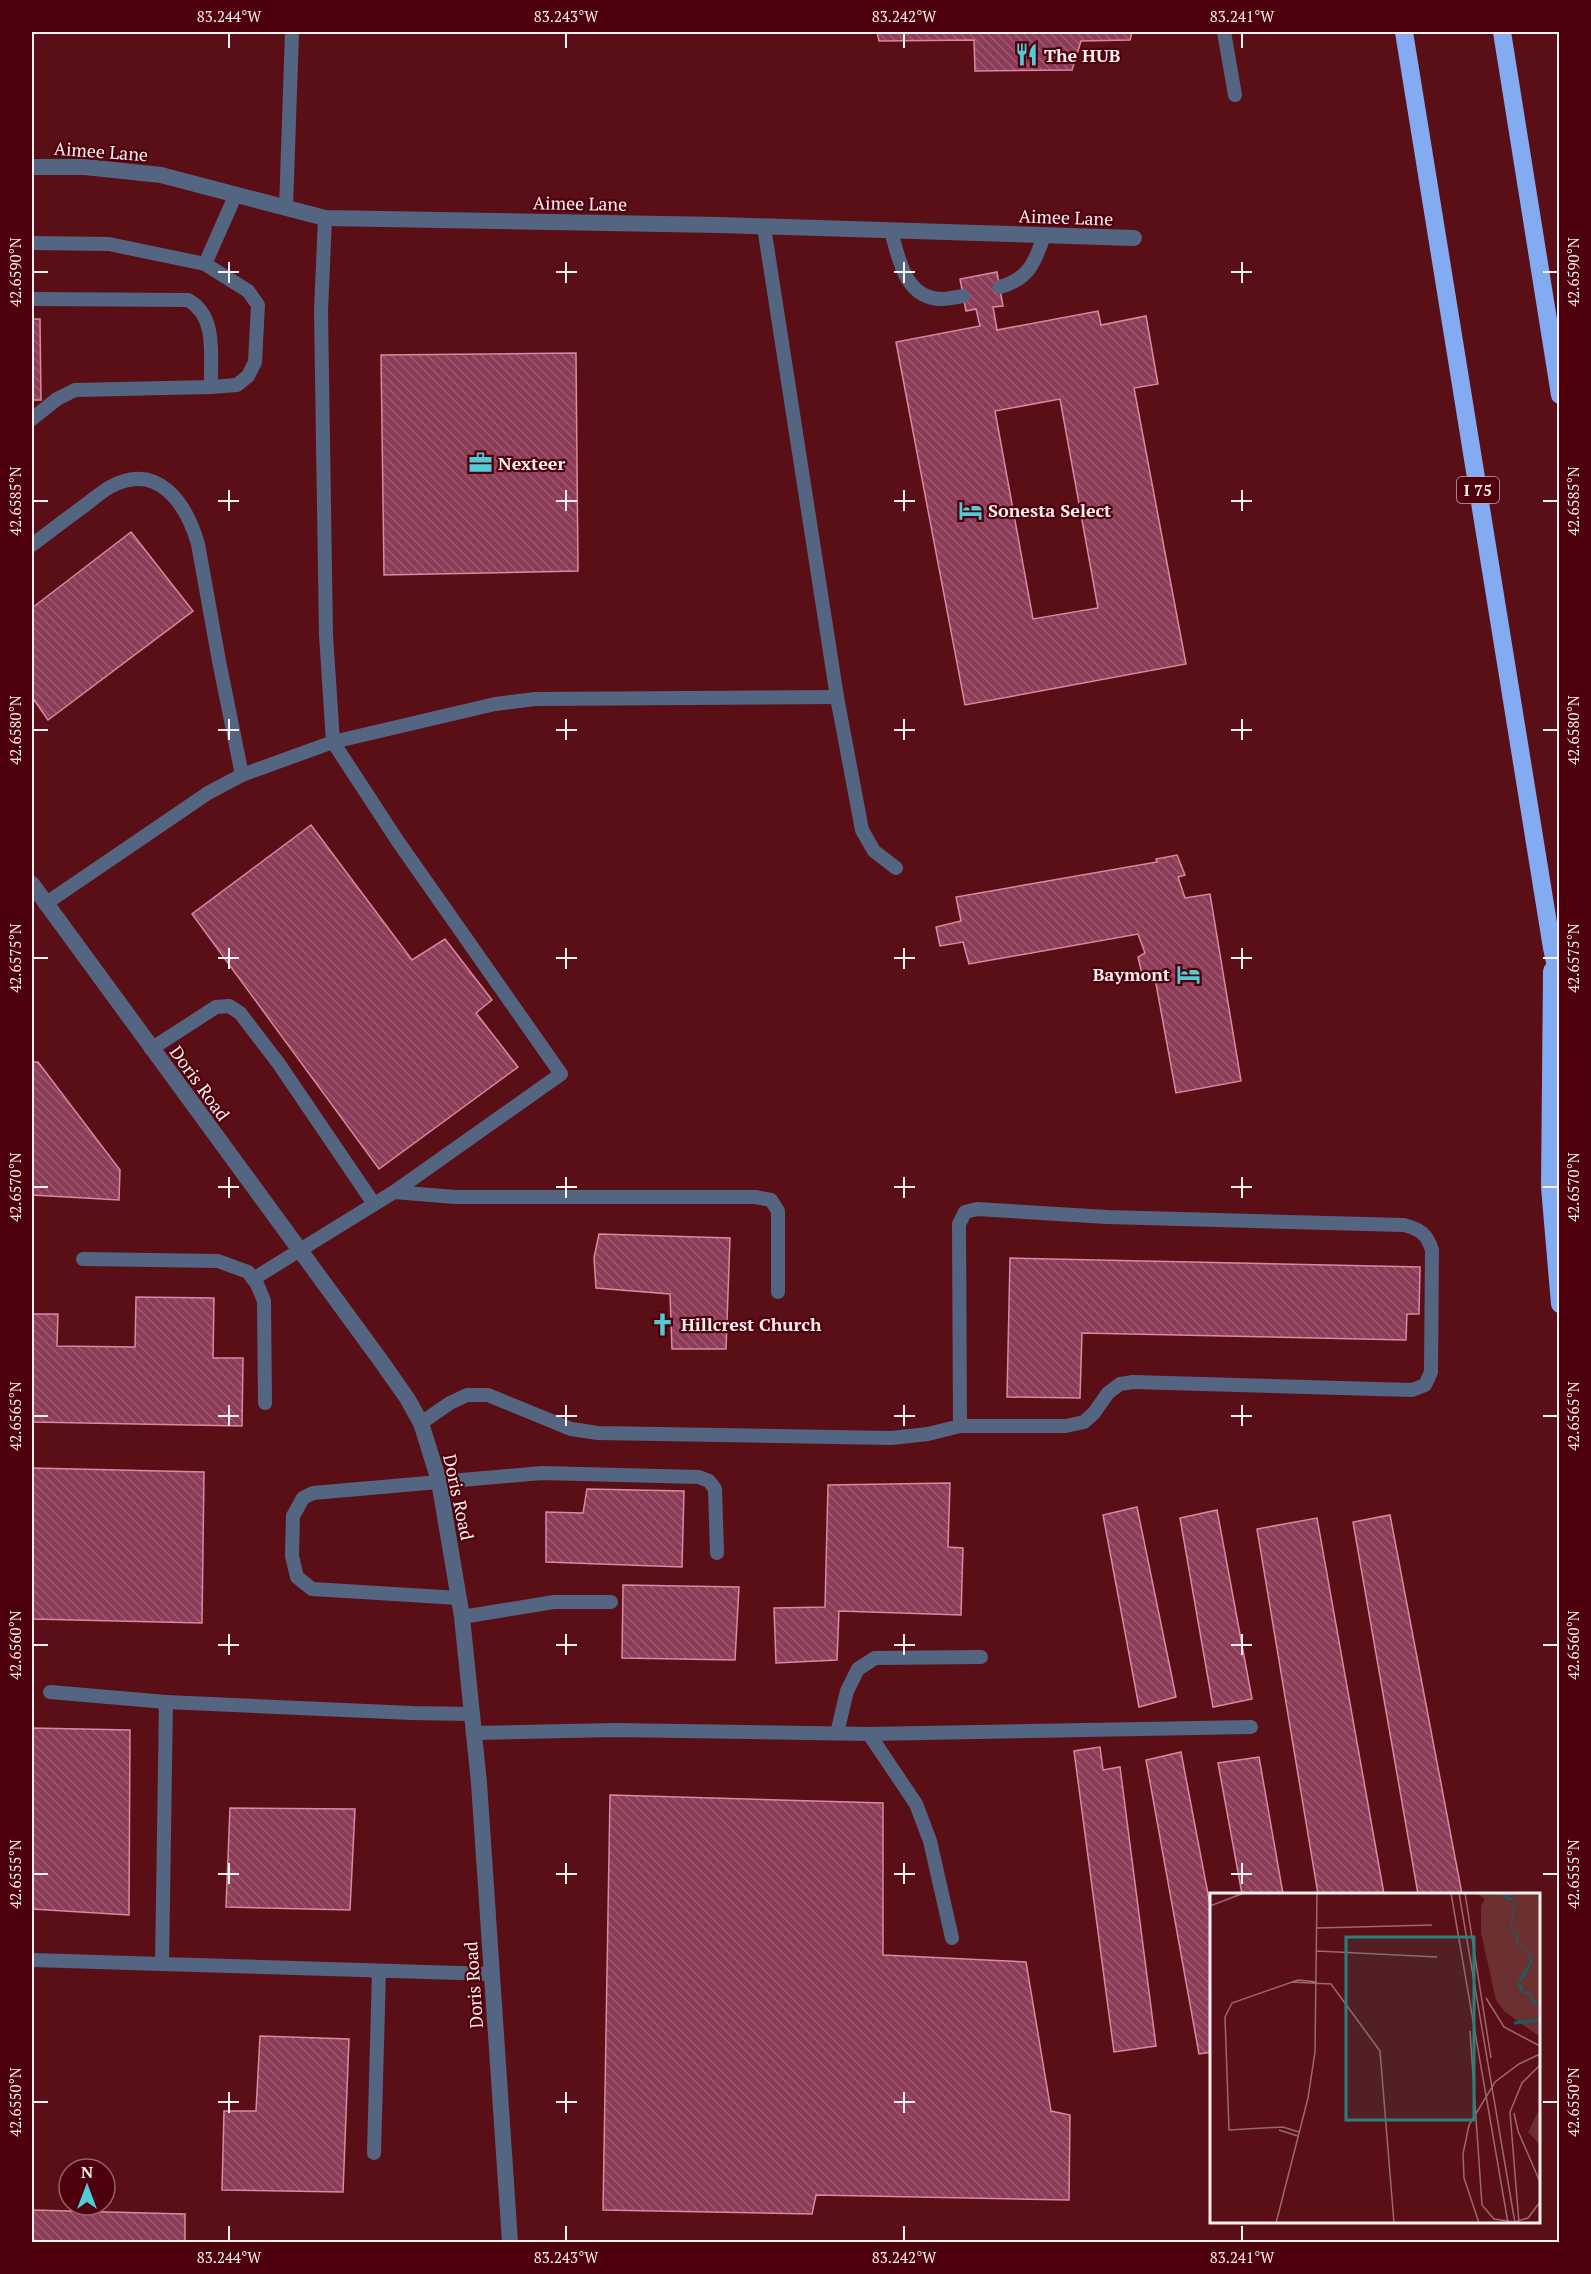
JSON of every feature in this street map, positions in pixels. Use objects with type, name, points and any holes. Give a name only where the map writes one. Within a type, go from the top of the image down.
[{"type":"highway","name":"I 75","points":[[1404,32],[1552,948],[1560,984]]},
{"type":"highway","points":[[1502,32],[1560,395]]},
{"type":"highway","points":[[1552,948],[1550,1187],[1560,1304]]},
{"type":"street","name":"Aimee Lane","points":[[32,167],[85,167],[161,175],[325,218],[764,227],[1134,238]]},
{"type":"street","name":"Doris Road","points":[[32,884],[151,1050],[381,1361],[421,1423],[440,1481],[462,1617],[479,1783],[510,2242]]},
{"type":"lane","points":[[286,208],[292,32]]},
{"type":"lane","points":[[1224,32],[1235,95]]},
{"type":"lane","points":[[206,264],[236,194]]},
{"type":"lane","points":[[253,1279],[394,1192],[561,1074],[397,840],[333,742],[326,623],[321,310],[325,218]]},
{"type":"lane","points":[[764,227],[837,697],[862,830],[874,851],[896,868]]},
{"type":"lane","points":[[891,231],[909,283],[922,295],[939,299],[963,296]]},
{"type":"lane","points":[[1000,287],[1022,278],[1036,260],[1044,236]]},
{"type":"lane","points":[[32,243],[109,244],[206,264],[248,291],[258,305],[255,362],[248,376],[237,385],[75,390],[65,394],[32,419]]},
{"type":"lane","points":[[32,299],[188,300],[197,305],[209,323],[210,387]]},
{"type":"lane","points":[[32,405],[49,405]]},
{"type":"lane","points":[[32,545],[110,487],[131,479],[151,480],[172,492],[193,527],[198,544],[242,775]]},
{"type":"lane","points":[[45,904],[208,793],[242,775],[333,742],[495,705],[535,699],[837,697]]},
{"type":"lane","points":[[151,1050],[216,1007],[229,1006],[240,1013],[279,1064],[374,1204]]},
{"type":"lane","points":[[394,1192],[455,1197],[755,1197],[771,1200],[778,1211],[778,1292]]},
{"type":"lane","points":[[421,1423],[450,1403],[467,1395],[488,1395],[563,1426],[598,1433],[891,1438],[928,1434],[960,1426],[1066,1426],[1084,1422],[1094,1413],[1108,1393],[1120,1384],[1133,1382],[1412,1390],[1425,1385],[1431,1372],[1432,1250],[1429,1238],[1419,1229],[1404,1225],[1107,1217],[977,1209],[965,1212],[959,1224],[960,1426]]},
{"type":"lane","points":[[83,1259],[218,1261],[248,1272],[264,1301],[265,1403]]},
{"type":"lane","points":[[459,1598],[312,1589],[297,1577],[292,1556],[293,1516],[303,1498],[313,1493],[542,1473],[699,1477],[709,1481],[715,1489],[717,1553]]},
{"type":"lane","points":[[462,1617],[554,1602],[611,1602]]},
{"type":"lane","points":[[837,1733],[847,1691],[858,1669],[875,1659],[981,1657]]},
{"type":"lane","points":[[50,1692],[166,1702],[471,1714]]},
{"type":"lane","points":[[162,1964],[166,1702]]},
{"type":"lane","points":[[473,1733],[605,1730],[869,1734],[1251,1727]]},
{"type":"lane","points":[[869,1734],[916,1804],[930,1841],[952,1938]]},
{"type":"lane","points":[[33,1960],[492,1974]]},
{"type":"lane","points":[[374,2153],[379,1971]]},
{"type":"building","name":"The HUB","points":[[877,32],[1132,32],[1130,40],[1081,41],[1072,70],[975,71],[974,40],[879,41]]},
{"type":"building","name":"Sonesta Select","points":[[997,272],[1003,306],[993,307],[997,330],[1098,311],[1101,325],[1146,316],[1158,384],[1134,388],[1186,664],[965,705],[896,342],[980,326],[976,309],[966,311],[960,279]],"holes":[[[1060,399],[1098,608],[1033,619],[995,411]]]},
{"type":"building","points":[[32,319],[40,319],[41,400],[32,400]]},
{"type":"building","name":"Nexteer","points":[[576,353],[578,571],[384,575],[381,355]]},
{"type":"building","points":[[131,532],[193,611],[48,720],[32,697],[32,608]]},
{"type":"building","points":[[311,825],[412,960],[445,939],[492,1000],[476,1013],[518,1067],[379,1169],[192,914]]},
{"type":"building","name":"Baymont","points":[[1177,855],[1185,875],[1178,877],[1185,898],[1210,894],[1241,1081],[1176,1093],[1154,973],[1142,974],[1138,957],[1145,953],[1138,934],[969,964],[963,942],[940,946],[936,927],[961,921],[956,897],[1157,862],[1156,859]]},
{"type":"building","points":[[32,1062],[38,1062],[120,1170],[119,1200],[32,1195]]},
{"type":"building","points":[[599,1234],[730,1238],[726,1349],[672,1349],[670,1294],[596,1288],[594,1258]]},
{"type":"building","points":[[1010,1258],[1420,1267],[1419,1314],[1407,1314],[1406,1340],[1082,1333],[1080,1398],[1007,1397]]},
{"type":"building","points":[[136,1297],[214,1298],[213,1358],[243,1358],[242,1426],[32,1422],[32,1314],[58,1314],[57,1346],[135,1347]]},
{"type":"building","points":[[32,1468],[204,1472],[202,1623],[32,1619]]},
{"type":"building","points":[[950,1483],[948,1547],[963,1548],[961,1615],[839,1611],[837,1660],[776,1663],[774,1608],[825,1607],[828,1485]]},
{"type":"building","points":[[587,1489],[684,1491],[682,1567],[546,1562],[546,1512],[583,1513]]},
{"type":"building","points":[[1137,1507],[1176,1697],[1139,1707],[1103,1515]]},
{"type":"building","points":[[1217,1510],[1252,1699],[1213,1707],[1180,1518]]},
{"type":"building","points":[[1390,1515],[1462,1893],[1418,1893],[1353,1522]]},
{"type":"building","points":[[1317,1518],[1384,1893],[1318,1893],[1257,1529]]},
{"type":"building","points":[[623,1585],[739,1587],[735,1660],[622,1658]]},
{"type":"building","points":[[32,1728],[130,1730],[129,1915],[32,1909]]},
{"type":"building","points":[[1100,1747],[1103,1770],[1120,1767],[1156,2046],[1114,2052],[1074,1751]]},
{"type":"building","points":[[1181,1752],[1210,1904],[1210,2052],[1199,2054],[1146,1760]]},
{"type":"building","points":[[1259,1757],[1283,1893],[1242,1893],[1218,1763]]},
{"type":"building","points":[[610,1795],[883,1803],[883,1955],[1026,1962],[1051,2111],[1070,2115],[1069,2200],[816,2195],[812,2214],[603,2210]]},
{"type":"building","points":[[230,1808],[355,1809],[350,1910],[226,1907]]},
{"type":"building","points":[[260,2036],[349,2039],[343,2192],[222,2190],[224,2111],[256,2111]]},
{"type":"building","points":[[32,2210],[57,2211],[57,2217],[117,2217],[117,2212],[185,2214],[185,2242],[32,2242]]},
{"type":"place","name":"The HUB","points":[[1026,55]]},
{"type":"place","name":"Nexteer","points":[[480,463]]},
{"type":"place","name":"Sonesta Select","points":[[970,510]]},
{"type":"place","name":"Baymont","points":[[1188,974]]},
{"type":"place","name":"Hillcrest Church","points":[[663,1324]]}]
